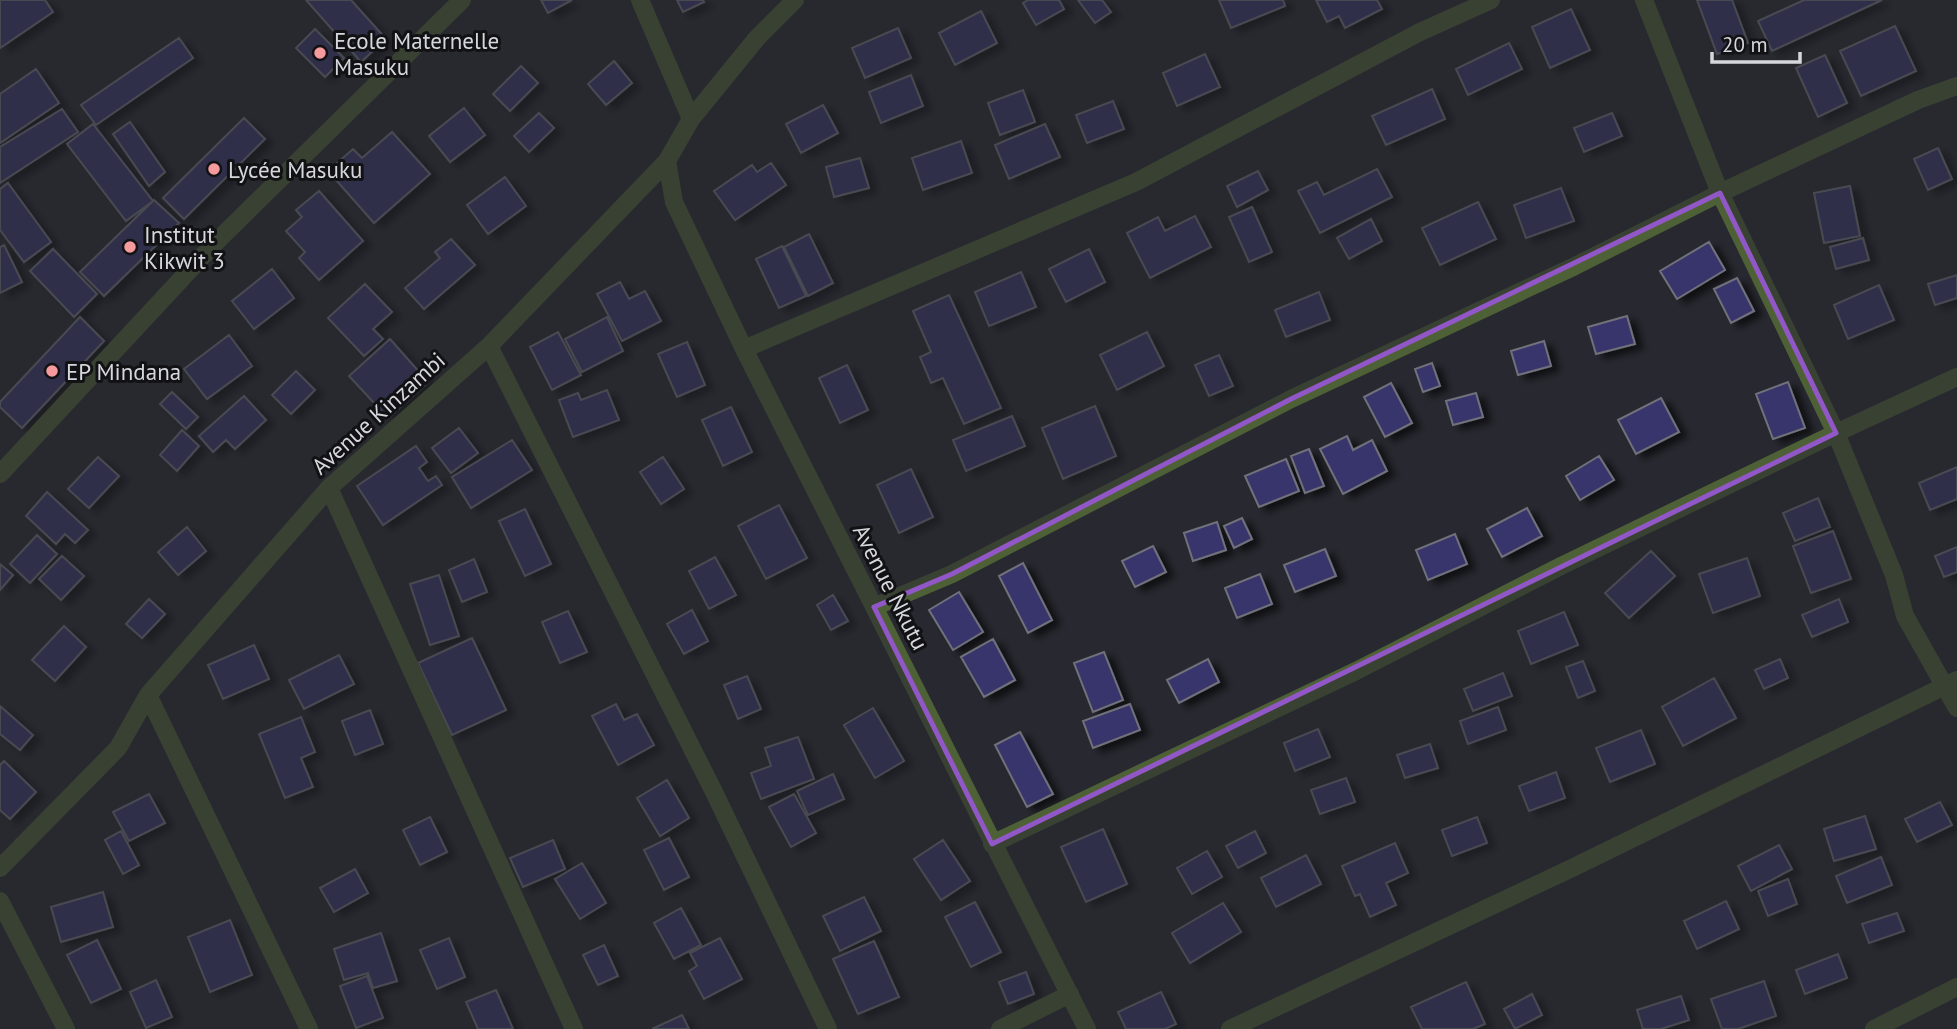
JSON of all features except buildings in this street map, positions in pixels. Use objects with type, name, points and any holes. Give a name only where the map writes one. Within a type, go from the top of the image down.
[{"type":"street","points":[[0,474],[212,246],[462,0]]},
{"type":"street","points":[[640,0],[691,119]]},
{"type":"street","name":"Avenue Kinzambi","points":[[0,868],[118,748],[148,695],[329,488],[489,346],[667,161],[691,119],[757,38],[795,0]]},
{"type":"street","points":[[744,349],[1136,182],[1420,32],[1491,0]]},
{"type":"street","points":[[1644,0],[1720,193],[1836,433],[1894,575],[1905,616],[1951,683],[1957,708]]},
{"type":"street","points":[[873,607],[952,574],[1291,398],[1573,267],[1720,193],[1918,100],[1957,86]]},
{"type":"street","name":"Avenue Nkutu","points":[[667,161],[674,202],[744,349],[1087,1029]]},
{"type":"street","points":[[489,346],[714,792],[828,1029]]},
{"type":"street","points":[[992,844],[1356,671],[1563,565],[1957,377]]},
{"type":"street","points":[[329,488],[574,1029]]},
{"type":"street","points":[[1230,1029],[1570,869],[1951,683]]},
{"type":"street","points":[[148,695],[309,1029]]},
{"type":"street","points":[[0,901],[65,1029]]},
{"type":"street","points":[[1874,1029],[1957,987]]},
{"type":"street","points":[[1000,1029],[1070,994]]},
{"type":"highlighted area","points":[[1720,193],[1836,433],[992,844],[874,607],[952,574],[1291,399]]},
{"type":"place","name":"Ecole Maternelle Masuku","points":[[320,53]]},
{"type":"place","name":"Lycée Masuku","points":[[214,169]]},
{"type":"place","name":"Institut Kikwit 3","points":[[130,247]]},
{"type":"place","name":"EP Mindana","points":[[52,371]]}]
